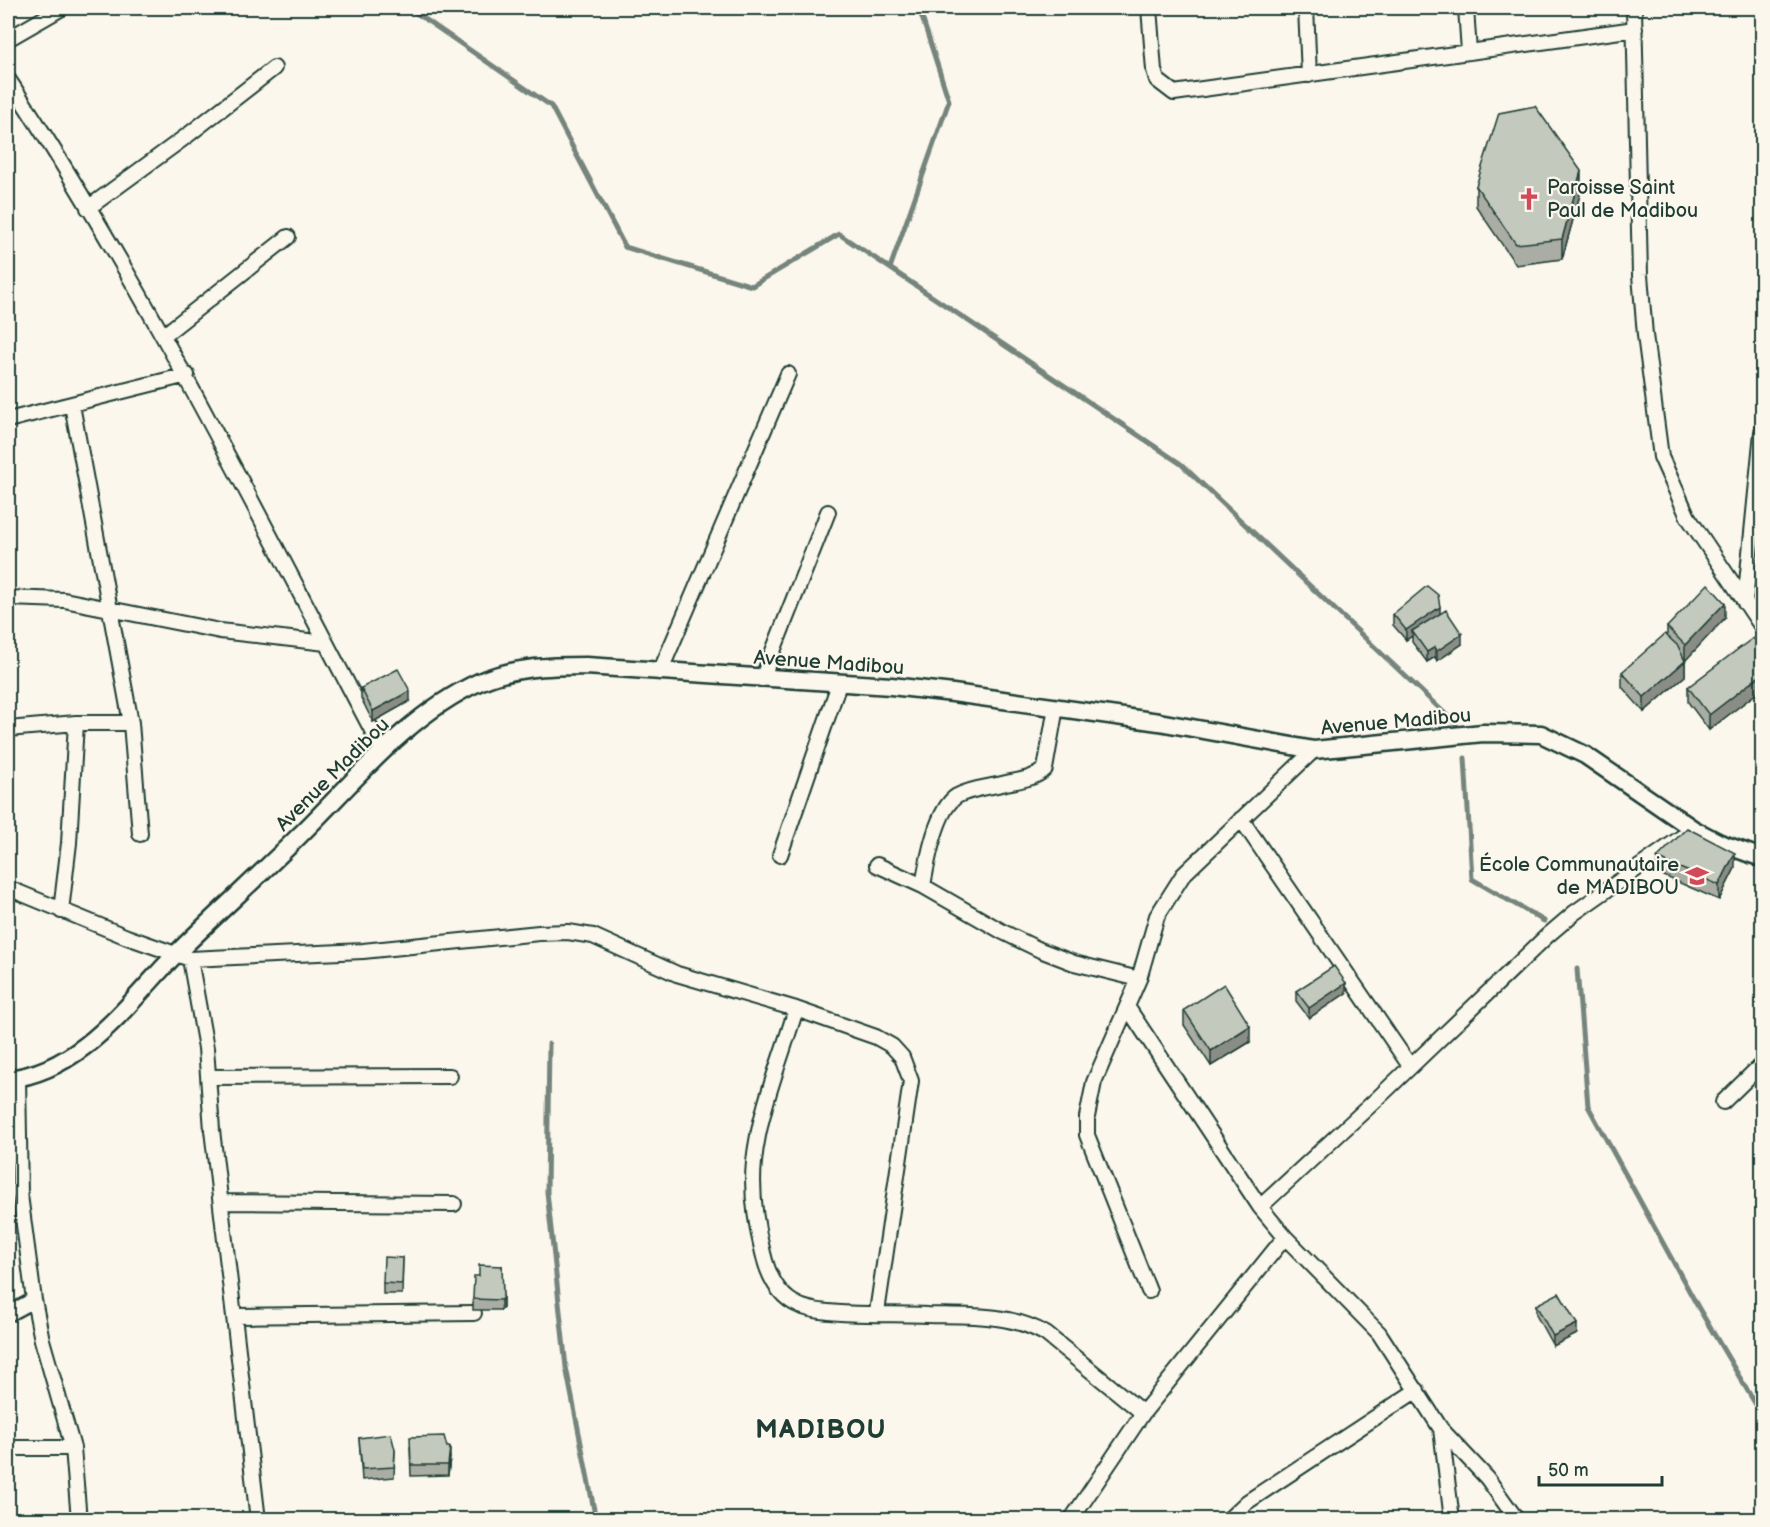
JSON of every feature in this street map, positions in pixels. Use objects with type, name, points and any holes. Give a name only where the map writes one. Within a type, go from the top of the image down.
[{"type":"street","points":[[8,39],[62,8]]},
{"type":"street","points":[[1149,8],[1154,70],[1157,80],[1164,88],[1174,93],[1635,29]]},
{"type":"street","points":[[1306,8],[1310,75]]},
{"type":"street","points":[[1466,8],[1469,52]]},
{"type":"street","points":[[1634,8],[1640,275],[1646,345],[1661,457],[1688,517],[1762,627]]},
{"type":"street","points":[[88,208],[274,68]]},
{"type":"street","points":[[8,80],[88,208],[187,375],[383,751]]},
{"type":"street","points":[[164,335],[288,237]]},
{"type":"street","points":[[660,672],[788,374]]},
{"type":"street","points":[[8,420],[187,375]]},
{"type":"street","points":[[72,405],[131,723],[140,834]]},
{"type":"street","points":[[1745,603],[1762,432]]},
{"type":"street","points":[[762,679],[828,512]]},
{"type":"street","points":[[8,598],[64,600],[220,631],[326,644]]},
{"type":"street","name":"Avenue Madibou","points":[[13,1079],[80,1050],[108,1028],[183,957],[383,751],[445,702],[478,683],[510,672],[547,666],[586,666],[891,686],[1159,722],[1314,750],[1483,733],[1541,734],[1585,755],[1693,829],[1720,843],[1762,858]]},
{"type":"street","points":[[780,855],[839,684]]},
{"type":"street","points":[[924,886],[928,856],[948,806],[954,798],[965,792],[1032,777],[1045,769],[1056,707]]},
{"type":"street","points":[[8,729],[76,723],[131,723]]},
{"type":"street","points":[[62,911],[69,843],[76,723]]},
{"type":"street","points":[[1149,1291],[1088,1135],[1087,1117],[1094,1082],[1128,1008],[1139,979],[1156,916],[1167,897],[1183,876],[1314,750]]},
{"type":"street","points":[[1241,819],[1410,1066]]},
{"type":"street","points":[[1260,1207],[1574,913],[1693,829]]},
{"type":"street","points":[[877,865],[924,886],[1003,932],[1040,950],[1074,963],[1139,979]]},
{"type":"street","points":[[8,888],[183,957],[363,951],[568,932],[593,936],[677,974],[796,1009],[876,1037],[892,1046],[908,1068],[911,1082],[877,1312]]},
{"type":"street","points":[[183,957],[200,1008],[258,1520]]},
{"type":"street","points":[[1128,1008],[1260,1207],[1285,1237],[1379,1333],[1441,1430],[1480,1470],[1517,1520]]},
{"type":"street","points":[[796,1009],[761,1124],[754,1164],[759,1237],[768,1271],[777,1288],[800,1306],[815,1310],[997,1318],[1030,1325],[1046,1334],[1143,1413]]},
{"type":"street","points":[[1723,1102],[1762,1064]]},
{"type":"street","points":[[208,1077],[450,1076]]},
{"type":"street","points":[[13,1079],[20,1195],[34,1300],[42,1340],[73,1448],[79,1520]]},
{"type":"street","points":[[221,1202],[454,1204]]},
{"type":"street","points":[[1071,1520],[1143,1413],[1285,1237]]},
{"type":"street","points":[[8,1314],[34,1300]]},
{"type":"street","points":[[234,1316],[474,1313]]},
{"type":"street","points":[[1228,1520],[1247,1502],[1417,1390]]},
{"type":"street","points":[[1441,1430],[1452,1520]]},
{"type":"street","points":[[8,1448],[73,1448]]},
{"type":"building","name":"Paroisse Saint Paul de Madibou","points":[[1535,106],[1581,171],[1562,239],[1516,244],[1476,186],[1499,113]]},
{"type":"building","points":[[1708,584],[1725,603],[1685,645],[1667,627]]},
{"type":"building","points":[[1427,586],[1438,595],[1440,607],[1406,630],[1393,614]]},
{"type":"building","points":[[1446,610],[1462,634],[1437,651],[1435,647],[1427,652],[1412,631]]},
{"type":"building","points":[[1665,634],[1678,646],[1685,661],[1644,697],[1622,672]]},
{"type":"building","points":[[1753,638],[1762,648],[1762,674],[1709,715],[1688,687]]},
{"type":"building","points":[[398,669],[410,691],[373,711],[361,688]]},
{"type":"building","points":[[1687,828],[1735,853],[1719,885],[1657,858]]},
{"type":"building","points":[[1334,966],[1346,983],[1309,1008],[1296,991]]},
{"type":"building","points":[[1224,984],[1250,1026],[1211,1051],[1184,1010]]},
{"type":"building","points":[[384,1257],[403,1258],[402,1284],[383,1283]]},
{"type":"building","points":[[479,1265],[502,1266],[503,1297],[501,1300],[473,1299],[474,1276],[479,1276]]},
{"type":"building","points":[[1559,1293],[1577,1324],[1553,1336],[1536,1305]]},
{"type":"building","points":[[391,1434],[395,1450],[394,1467],[362,1469],[359,1438]]},
{"type":"building","points":[[444,1436],[447,1447],[450,1447],[448,1465],[411,1465],[410,1437]]},
{"type":"building","points":[[1637,1514],[1644,1520],[1627,1520],[1631,1515],[1634,1517]]},
{"type":"waterway","points":[[409,8],[551,106],[625,247],[752,286],[839,234],[1181,464],[1456,724]]},
{"type":"waterway","points":[[890,268],[949,101],[919,8]]},
{"type":"waterway","points":[[1465,758],[1472,879],[1544,921]]},
{"type":"waterway","points":[[1577,969],[1588,1106],[1698,1307],[1762,1415]]},
{"type":"waterway","points":[[549,1044],[547,1192],[566,1367],[596,1520]]},
{"type":"place","name":"Paroisse Saint Paul de Madibou","points":[[1529,199]]},
{"type":"place","name":"École Communautaire de MADIBOU","points":[[1697,876]]},
{"type":"district","name":"MADIBOU","points":[[821,1429]]}]
